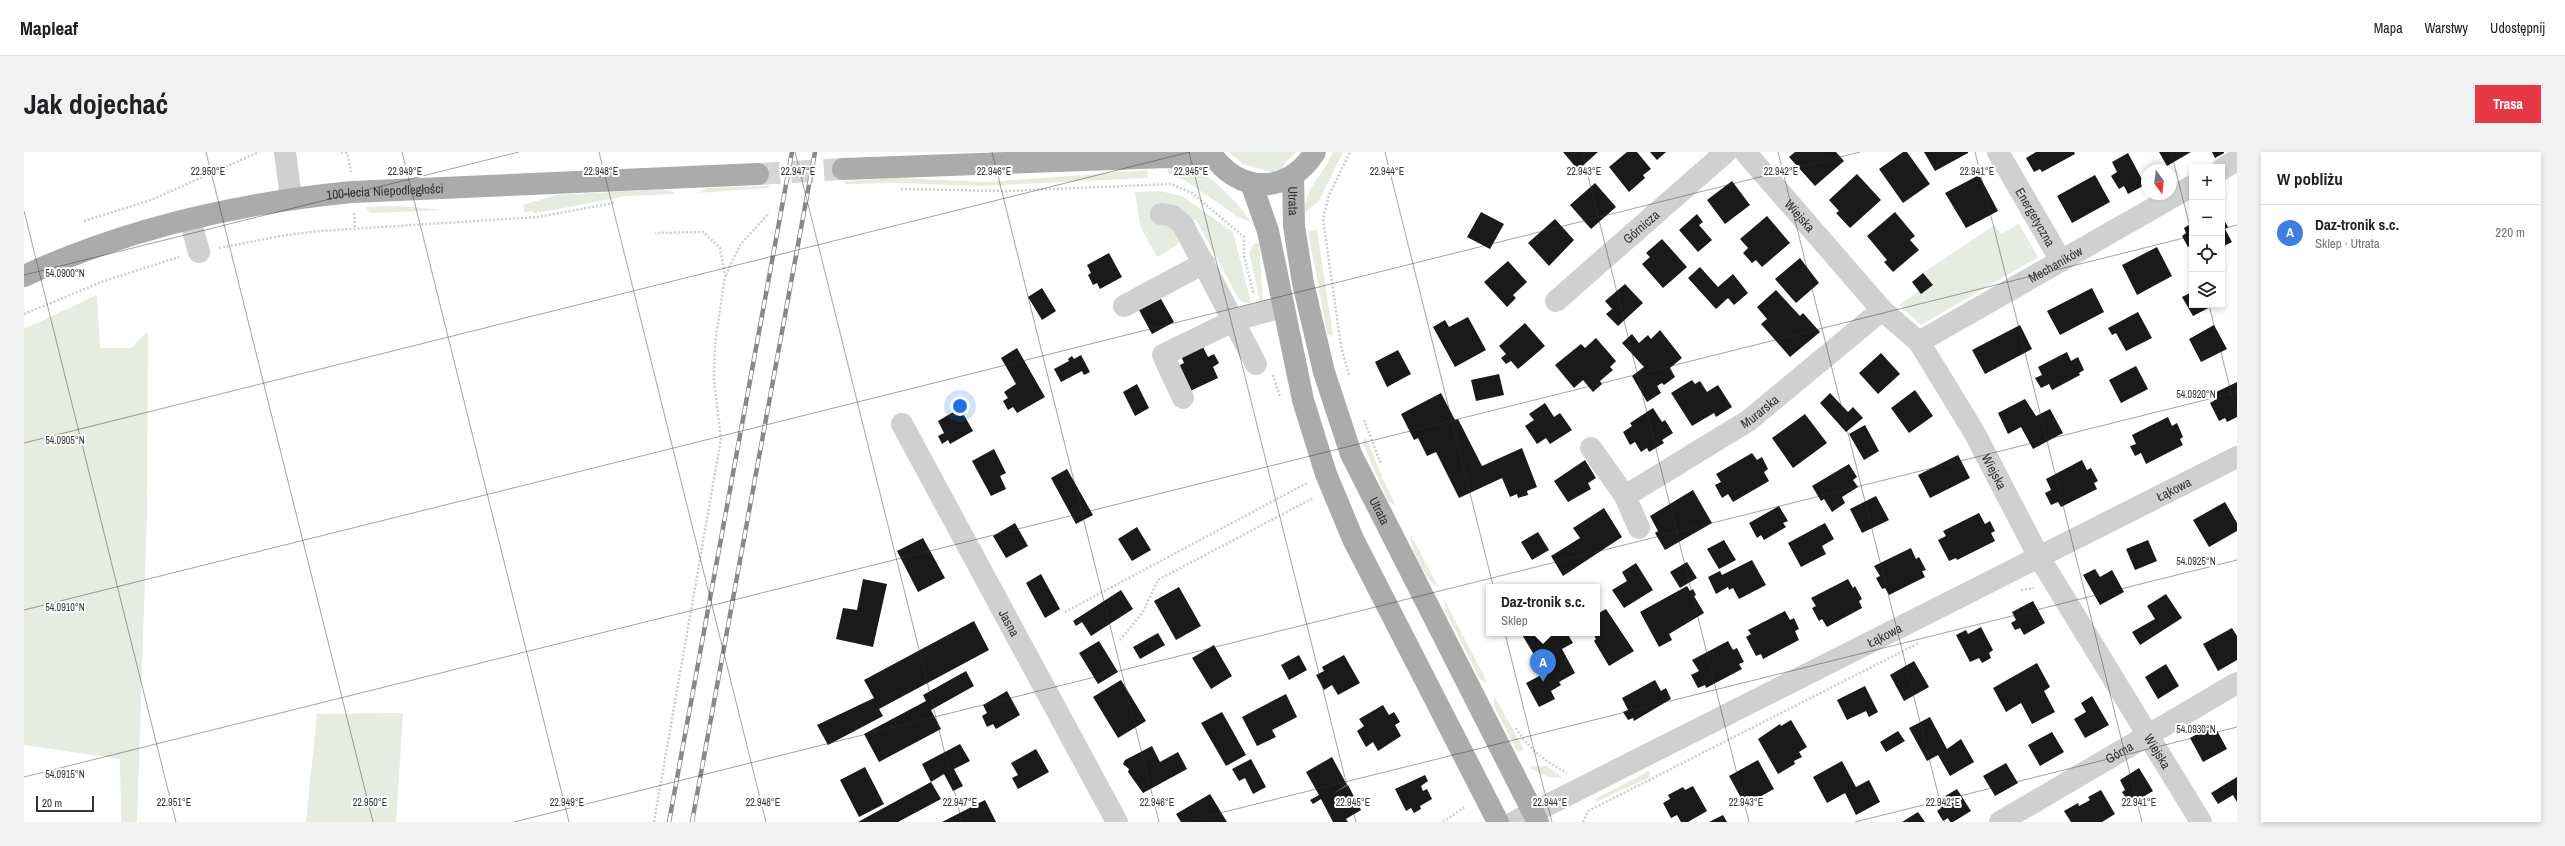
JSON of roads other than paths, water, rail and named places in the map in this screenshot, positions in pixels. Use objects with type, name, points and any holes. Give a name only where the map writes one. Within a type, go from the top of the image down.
[{"type":"main road","points":[[972,163],[1002,155],[1046,152]]},
{"type":"main road","name":"Utrata","points":[[1212,156],[1220,166],[1234,177],[1251,183],[1265,185],[1292,176],[1307,164],[1315,152]]},
{"type":"main road","points":[[844,169],[972,163],[1212,156]]},
{"type":"main road","name":"100-lecia Niepodległości","points":[[24,276],[139,233],[190,219],[290,198],[352,192],[758,174]]},
{"type":"main road","name":"Utrata","points":[[1292,176],[1294,226],[1303,283],[1324,372],[1352,454],[1535,817]]},
{"type":"main road","points":[[1251,183],[1268,231],[1282,307],[1302,400],[1329,482],[1360,552],[1498,822]]},
{"type":"street","points":[[285,152],[290,198]]},
{"type":"street","name":"Górnicza","points":[[1556,301],[1726,152]]},
{"type":"street","name":"Wiejska","points":[[1745,152],[1882,310],[1919,342],[1974,432],[2039,557],[2201,822]]},
{"type":"street","name":"Energetyczna","points":[[1998,152],[2061,261]]},
{"type":"street","points":[[2225,167],[2237,160]]},
{"type":"street","name":"Mechaników","points":[[1919,342],[2189,188]]},
{"type":"street","points":[[1161,214],[1168,214],[1178,219],[1235,320],[1256,364]]},
{"type":"street","points":[[190,219],[199,252]]},
{"type":"street","points":[[1124,306],[1204,263]]},
{"type":"street","points":[[1183,398],[1163,356],[1235,320],[1282,307]]},
{"type":"street","name":"Murarska","points":[[1625,496],[1748,421],[1882,310]]},
{"type":"street","name":"Jasna","points":[[902,424],[1117,822]]},
{"type":"street","points":[[1590,448],[1625,496],[1639,528]]},
{"type":"street","name":"Łąkowa","points":[[1514,822],[1535,817],[2039,557],[2237,457]]},
{"type":"street","name":"Górna","points":[[2000,822],[2237,683]]},
{"type":"tunnel","points":[[758,174],[843,169]]},
{"type":"railway","points":[[669,822],[792,152]]},
{"type":"railway","points":[[692,822],[815,152]]},
{"type":"place","name":"Daz-tronik s.c.","points":[[1543,682]]}]
